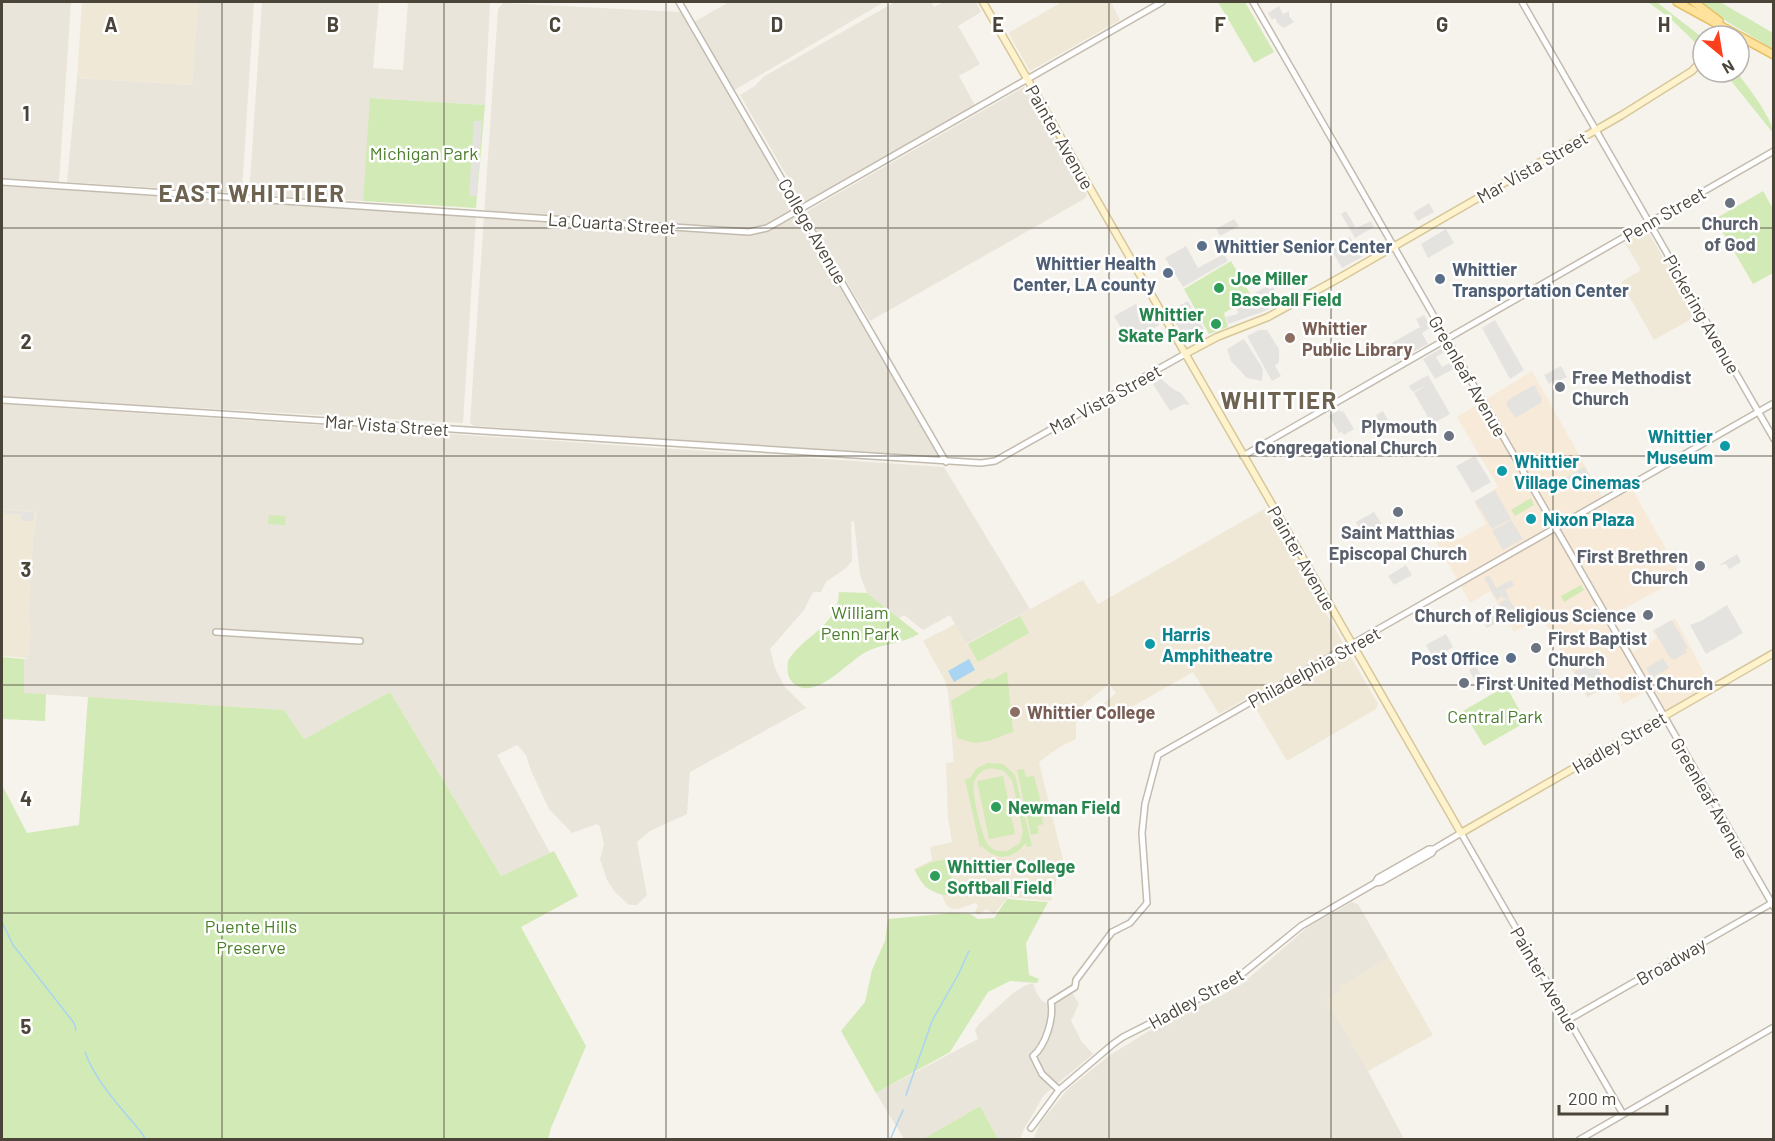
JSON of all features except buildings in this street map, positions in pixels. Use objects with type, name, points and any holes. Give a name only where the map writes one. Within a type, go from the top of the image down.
[{"type":"main road","name":"Painter Avenue","points":[[983,2],[1461,833]]},
{"type":"main road","points":[[1677,2],[1719,24]]},
{"type":"main road","points":[[1694,2],[1722,24]]},
{"type":"main road","points":[[1751,43],[1773,56]]},
{"type":"main road","name":"Mar Vista Street","points":[[1185,354],[1217,337],[1268,317],[1596,130],[1691,72]]},
{"type":"main road","name":"Hadley Street","points":[[1461,833],[1773,653]]},
{"type":"street","name":"College Avenue","points":[[679,2],[946,462]]},
{"type":"street","name":"La Cuarta Street","points":[[2,182],[749,232],[767,228],[1162,2]]},
{"type":"street","name":"Greenleaf Avenue","points":[[1253,2],[1773,904]]},
{"type":"street","name":"Pickering Avenue","points":[[1522,2],[1773,439]]},
{"type":"street","name":"Penn Street","points":[[1243,456],[1773,151]]},
{"type":"street","name":"Mar Vista Street","points":[[2,400],[792,453],[981,463],[995,461],[1185,354]]},
{"type":"street","name":"Philadelphia Street","points":[[1059,1090],[1042,1074],[1034,1056],[1043,1045],[1051,1017],[1051,1002],[1075,987],[1076,980],[1112,932],[1130,923],[1147,903],[1142,825],[1158,755],[1773,403]]},
{"type":"street","points":[[216,632],[360,641]]},
{"type":"street","name":"Hadley Street","points":[[1031,1128],[1059,1090],[1123,1037],[1222,988],[1301,926],[1375,883],[1378,878],[1461,833]]},
{"type":"street","name":"Painter Avenue","points":[[1461,833],[1623,1114]]},
{"type":"street","name":"Broadway","points":[[1568,1020],[1773,904]]},
{"type":"street","points":[[1579,1140],[1773,1027]]},
{"type":"shaded area","points":[[2,2],[71,2],[59,182],[2,178]]},
{"type":"shaded area","points":[[82,2],[198,2],[192,85],[77,78]]},
{"type":"shaded area","points":[[198,2],[254,2],[242,191],[239,193],[67,182],[77,78],[192,85]]},
{"type":"shaded area","points":[[262,2],[379,2],[373,68],[403,70],[408,2],[490,2],[485,105],[371,98],[363,201],[249,195]]},
{"type":"shaded area","points":[[729,2],[884,2],[733,91],[694,22]]},
{"type":"shaded area","points":[[895,2],[931,2],[934,7],[944,2],[976,2],[981,12],[958,26],[980,64],[959,76],[975,105],[802,202],[740,95],[755,86],[763,77]]},
{"type":"shaded area","points":[[1062,2],[1111,2],[1120,20],[1030,71],[1009,34]]},
{"type":"shaded area","points":[[503,3],[681,12],[938,455],[937,457],[474,426],[470,423],[498,9]]},
{"type":"shaded area","points":[[1279,6],[1283,14],[1289,11],[1289,16],[1294,22],[1284,28],[1277,23],[1275,18],[1272,20],[1268,13]]},
{"type":"shaded area","points":[[1024,87],[1087,195],[1084,199],[870,321],[807,214],[809,210]]},
{"type":"shaded area","points":[[474,121],[482,121],[477,196],[469,196]]},
{"type":"shaded area","points":[[2,186],[476,217],[463,423],[2,397]]},
{"type":"shaded area","points":[[1429,203],[1434,212],[1418,221],[1413,213]]},
{"type":"shaded area","points":[[1346,211],[1356,228],[1371,221],[1374,227],[1355,238],[1341,214]]},
{"type":"shaded area","points":[[1234,219],[1239,226],[1220,236],[1216,229]]},
{"type":"shaded area","points":[[1446,229],[1454,243],[1428,258],[1421,244]]},
{"type":"shaded area","points":[[1647,230],[1697,316],[1654,340],[1621,282],[1641,270],[1625,243]]},
{"type":"shaded area","points":[[1350,237],[1362,257],[1342,268],[1330,248]]},
{"type":"shaded area","points":[[1186,246],[1198,268],[1224,254],[1228,261],[1183,287],[1165,258]]},
{"type":"shaded area","points":[[1267,286],[1269,289],[1273,287],[1281,302],[1265,311],[1228,324],[1226,317],[1238,314],[1237,309]]},
{"type":"shaded area","points":[[1188,301],[1205,331],[1186,341],[1169,311]]},
{"type":"shaded area","points":[[1136,304],[1147,323],[1156,319],[1159,325],[1135,340],[1130,332],[1125,335],[1114,316]]},
{"type":"shaded area","points":[[1424,315],[1431,327],[1422,333],[1428,344],[1396,361],[1388,345],[1420,327],[1416,319]]},
{"type":"shaded area","points":[[1495,320],[1524,370],[1510,379],[1482,328]]},
{"type":"shaded area","points":[[1259,330],[1267,330],[1279,349],[1279,362],[1275,366],[1281,376],[1272,381],[1247,336]]},
{"type":"shaded area","points":[[1244,339],[1263,369],[1262,381],[1247,378],[1231,361],[1227,349]]},
{"type":"shaded area","points":[[1440,349],[1445,352],[1436,357],[1442,367],[1452,362],[1455,368],[1435,379],[1423,359]]},
{"type":"shaded area","points":[[1561,366],[1567,377],[1549,384],[1544,375]]},
{"type":"shaded area","points":[[1532,371],[1606,503],[1632,489],[1682,577],[1611,616],[1633,652],[1657,638],[1652,631],[1675,618],[1710,684],[1665,711],[1652,688],[1623,704],[1612,683],[1587,698],[1542,617],[1514,632],[1490,591],[1470,603],[1436,542],[1453,532],[1458,540],[1486,524],[1474,502],[1498,487],[1457,417]]},
{"type":"shaded area","points":[[1428,375],[1450,414],[1432,424],[1414,393],[1427,385],[1413,392],[1409,386]]},
{"type":"shaded area","points":[[1161,379],[1181,393],[1190,405],[1184,404],[1170,411],[1153,384]]},
{"type":"shaded area","points":[[1534,385],[1542,398],[1541,403],[1515,418],[1506,404],[1508,400]]},
{"type":"shaded area","points":[[2,404],[944,467],[1030,609],[966,644],[950,615],[923,630],[904,615],[899,618],[867,593],[860,575],[854,521],[851,522],[852,561],[826,582],[821,592],[813,592],[804,610],[770,649],[775,668],[784,686],[806,708],[690,772],[687,814],[650,831],[637,842],[647,895],[637,905],[629,905],[615,892],[607,880],[600,859],[604,844],[600,827],[597,824],[572,833],[549,809],[526,755],[517,745],[497,755],[550,853],[501,876],[390,692],[304,739],[284,710],[24,693],[24,659],[28,658],[30,624],[28,613],[37,512],[2,509]]},
{"type":"shaded area","points":[[1339,410],[1343,411],[1354,429],[1344,435],[1342,432],[1339,433],[1329,416]]},
{"type":"shaded area","points":[[1383,411],[1390,424],[1371,435],[1369,432],[1381,425],[1376,415]]},
{"type":"shaded area","points":[[1475,456],[1491,482],[1472,493],[1456,466]]},
{"type":"shaded area","points":[[1584,467],[1593,480],[1573,492],[1565,478]]},
{"type":"shaded area","points":[[1495,490],[1511,519],[1492,529],[1475,501]]},
{"type":"shaded area","points":[[2,509],[37,511],[28,613],[30,624],[28,658],[2,656]]},
{"type":"shaded area","name":"Whittier College","points":[[1264,509],[1267,510],[1378,704],[1376,709],[1287,761],[1249,697],[1219,714],[1193,672],[1130,708],[1125,707],[1111,720],[1100,707],[1116,693],[1109,684],[1083,705],[1076,724],[1076,739],[1039,762],[1066,872],[1057,879],[1051,901],[1008,897],[994,914],[986,909],[978,915],[975,912],[978,905],[975,903],[958,909],[952,909],[946,905],[942,895],[925,887],[914,869],[932,860],[930,847],[952,842],[948,818],[946,763],[954,762],[948,692],[945,681],[923,641],[955,624],[967,644],[1083,580],[1098,604]]},
{"type":"shaded area","points":[[2,510],[32,512],[34,519],[22,521],[21,514],[5,513]]},
{"type":"shaded area","points":[[1374,512],[1382,524],[1363,535],[1356,522]]},
{"type":"shaded area","points":[[1511,520],[1523,539],[1503,550],[1492,531]]},
{"type":"shaded area","points":[[1737,554],[1741,562],[1729,569],[1726,564],[1719,565]]},
{"type":"shaded area","points":[[1406,565],[1412,575],[1394,585],[1388,576]]},
{"type":"shaded area","points":[[1489,575],[1496,588],[1511,580],[1514,585],[1505,590],[1509,597],[1504,599],[1502,596],[1497,600],[1484,578]]},
{"type":"shaded area","points":[[1508,598],[1517,611],[1507,617],[1499,603]]},
{"type":"shaded area","points":[[1727,605],[1743,633],[1706,654],[1690,625]]},
{"type":"shaded area","points":[[1495,606],[1503,619],[1487,628],[1479,615]]},
{"type":"shaded area","points":[[1672,620],[1688,648],[1685,650],[1687,652],[1674,660],[1670,658],[1654,630]]},
{"type":"shaded area","points":[[1446,634],[1453,647],[1434,659],[1426,645]]},
{"type":"shaded area","points":[[1663,658],[1669,668],[1652,678],[1646,668]]},
{"type":"shaded area","points":[[1593,660],[1608,685],[1588,696],[1574,672]]},
{"type":"shaded area","points":[[1476,666],[1487,686],[1480,690],[1469,670]]},
{"type":"shaded area","points":[[1352,902],[1358,904],[1389,958],[1340,987],[1342,991],[1327,1000],[1404,1139],[1033,1140],[1040,1123],[1068,1089],[1110,1055],[1154,1028],[1242,984],[1308,927]]},
{"type":"shaded area","points":[[1389,958],[1433,1035],[1368,1071],[1326,1000],[1341,991],[1339,987]]},
{"type":"shaded area","points":[[1033,983],[1042,1001],[1048,1004],[1057,1003],[1072,993],[1079,1004],[1071,1021],[1082,1042],[1093,1054],[1044,1095],[1020,1139],[998,1139],[980,1106],[923,1139],[904,1139],[876,1093],[978,1039],[975,1030],[980,1023],[1012,994]]},
{"type":"green space","points":[[1218,2],[1245,2],[1274,52],[1254,63]]},
{"type":"green space","points":[[1648,2],[1660,2],[1659,4],[1691,29],[1691,38],[1671,19]]},
{"type":"green space","points":[[1698,2],[1720,2],[1773,33],[1773,49],[1751,36],[1751,24],[1731,24]]},
{"type":"green space","points":[[1734,84],[1746,84],[1769,120],[1773,133]]},
{"type":"green space","name":"Michigan Park","points":[[370,98],[485,105],[476,208],[363,201]]},
{"type":"green space","points":[[1763,191],[1773,209],[1773,273],[1753,284],[1715,219]]},
{"type":"green space","points":[[1231,261],[1252,297],[1224,313],[1228,327],[1209,334],[1184,289]]},
{"type":"green space","points":[[1531,498],[1534,505],[1515,516],[1511,510]]},
{"type":"green space","points":[[269,515],[286,516],[285,525],[268,524]]},
{"type":"green space","points":[[1581,585],[1584,590],[1564,602],[1561,596]]},
{"type":"green space","name":"William Penn Park","points":[[839,592],[867,593],[919,634],[866,652],[821,684],[811,688],[801,688],[790,678],[788,661],[794,652],[833,614]]},
{"type":"green space","points":[[1020,616],[1029,633],[978,662],[968,644]]},
{"type":"green space","points":[[2,657],[24,659],[24,693],[46,694],[45,721],[2,719]]},
{"type":"green space","points":[[1007,671],[1013,732],[988,741],[974,743],[957,738],[951,701],[989,678],[992,680]]},
{"type":"green space","name":"Central Park","points":[[1506,686],[1526,722],[1484,746],[1463,711]]},
{"type":"green space","name":"Puente Hills Preserve","points":[[390,692],[501,876],[554,851],[578,896],[521,927],[586,1046],[548,1139],[2,1139],[2,785],[27,833],[79,825],[88,697],[284,710],[304,739]]},
{"type":"green space","points":[[988,763],[1003,764],[1015,775],[1032,846],[1027,847],[1025,843],[1015,853],[1004,856],[998,856],[980,847],[965,779],[970,778],[977,768]],"holes":[[[992,768],[1004,771],[1012,780],[1023,831],[1020,843],[1007,851],[997,851],[986,842],[973,787],[975,779],[984,770]]]},
{"type":"green space","points":[[1024,769],[1026,777],[1034,776],[1042,807],[1040,807],[1043,824],[1037,826],[1039,833],[1031,835],[1017,770]]},
{"type":"green space","name":"Newman Field","points":[[1003,776],[1015,834],[989,839],[977,781]]},
{"type":"green space","name":"Whittier College Softball Field","points":[[948,859],[955,895],[930,890],[915,870],[932,862]]},
{"type":"green space","points":[[1007,899],[1048,902],[1026,943],[1029,975],[1039,979],[1037,983],[1010,981],[988,992],[950,1052],[876,1093],[841,1031],[865,1002],[872,970],[885,941],[888,919],[954,913],[970,914],[978,919],[994,918]]},
{"type":"green space","points":[[980,1106],[998,1139],[923,1139]]},
{"type":"water","points":[[969,659],[975,670],[954,682],[948,671]]},
{"type":"waterway","points":[[2,922],[13,945],[74,1023],[76,1030]]},
{"type":"waterway","points":[[906,1095],[932,1021],[969,951]]},
{"type":"waterway","points":[[85,1052],[102,1084],[146,1140]]},
{"type":"waterway","points":[[890,1140],[903,1110]]},
{"type":"place","name":"Church of God","points":[[1730,203]]},
{"type":"place","name":"Whittier Senior Center","points":[[1202,246]]},
{"type":"place","name":"Whittier Health Center, LA county","points":[[1168,273]]},
{"type":"place","name":"Whittier Transportation Center","points":[[1440,279]]},
{"type":"place","name":"Joe Miller Baseball Field","points":[[1219,288]]},
{"type":"place","name":"Whittier Skate Park","points":[[1216,324]]},
{"type":"place","name":"Whittier Public Library","points":[[1290,338]]},
{"type":"place","name":"Free Methodist Church","points":[[1560,387]]},
{"type":"place","name":"Plymouth Congregational Church","points":[[1449,436]]},
{"type":"place","name":"Whittier Museum","points":[[1725,446]]},
{"type":"place","name":"Whittier Village Cinemas","points":[[1502,471]]},
{"type":"place","name":"Saint Matthias Episcopal Church","points":[[1398,512]]},
{"type":"place","name":"Nixon Plaza","points":[[1531,519]]},
{"type":"place","name":"First Brethren Church","points":[[1700,566]]},
{"type":"place","name":"Church of Religious Science","points":[[1648,615]]},
{"type":"place","name":"Harris Amphitheatre","points":[[1150,644]]},
{"type":"place","name":"First Baptist Church","points":[[1536,648]]},
{"type":"place","name":"Post Office","points":[[1511,658]]},
{"type":"place","name":"First United Methodist Church","points":[[1464,683]]},
{"type":"place","name":"Whittier College","points":[[1015,712]]},
{"type":"place","name":"Newman Field","points":[[996,807]]},
{"type":"place","name":"Whittier College Softball Field","points":[[935,876]]},
{"type":"district","name":"EAST WHITTIER","points":[[252,192]]},
{"type":"district","name":"WHITTIER","points":[[1279,399]]}]
